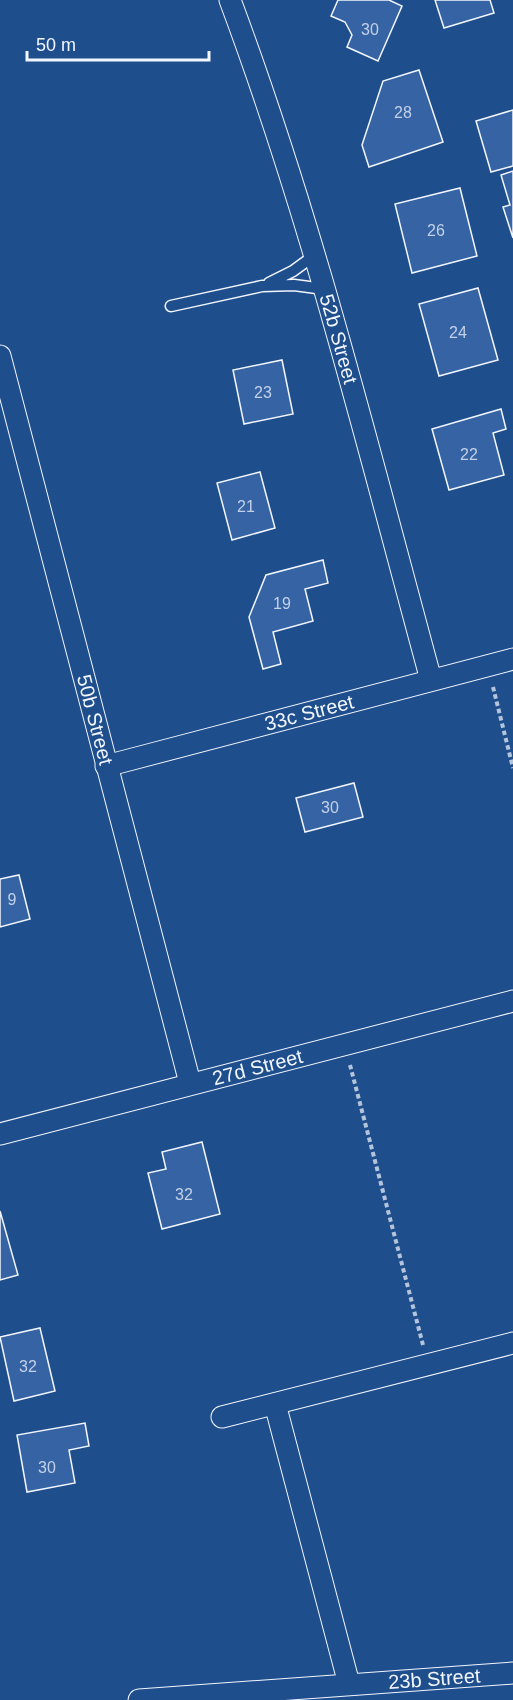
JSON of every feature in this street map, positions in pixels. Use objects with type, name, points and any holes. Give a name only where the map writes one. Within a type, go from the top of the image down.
[{"type":"street","name":"52b Street","points":[[230,0],[279,137],[315,255],[431,680]]},
{"type":"street","name":"50b Street","points":[[0,356],[190,1083]]},
{"type":"street","name":"33c Street","points":[[106,766],[513,659]]},
{"type":"street","name":"27d Street","points":[[0,1134],[513,1001]]},
{"type":"street","points":[[222,1417],[513,1343]]},
{"type":"street","points":[[275,1404],[349,1684]]},
{"type":"street","name":"23b Street","points":[[139,1700],[513,1673]]},
{"type":"lane","points":[[262,286],[283,276],[315,255]]},
{"type":"lane","points":[[171,306],[262,286],[294,285],[324,289]]},
{"type":"path","points":[[488,665],[513,768]]},
{"type":"path","points":[[344,1044],[428,1365]]},
{"type":"building","points":[[338,0],[389,0],[402,6],[378,61],[347,47],[352,35],[345,22],[331,16]]},
{"type":"building","points":[[435,0],[490,0],[494,13],[444,28]]},
{"type":"building","points":[[419,70],[443,142],[369,167],[362,145],[383,81]]},
{"type":"building","points":[[513,110],[513,166],[491,172],[476,121]]},
{"type":"building","points":[[513,171],[513,238],[503,207],[510,205],[501,175]]},
{"type":"building","points":[[460,188],[477,256],[412,273],[395,204]]},
{"type":"building","points":[[478,288],[498,360],[439,376],[419,304]]},
{"type":"building","points":[[282,360],[293,414],[244,424],[233,370]]},
{"type":"building","points":[[501,409],[506,429],[493,433],[504,475],[449,490],[432,429]]},
{"type":"building","points":[[260,472],[275,528],[232,540],[217,483]]},
{"type":"building","points":[[323,560],[328,583],[305,589],[313,621],[273,632],[281,664],[263,669],[249,617],[266,575]]},
{"type":"building","points":[[354,783],[363,817],[305,832],[296,798]]},
{"type":"building","points":[[19,875],[30,919],[0,927],[0,879]]},
{"type":"building","points":[[202,1142],[220,1214],[162,1229],[148,1173],[166,1169],[162,1152]]},
{"type":"building","points":[[0,1211],[18,1275],[0,1280]]},
{"type":"building","points":[[40,1328],[55,1391],[14,1401],[0,1337]]},
{"type":"building","points":[[85,1423],[89,1446],[69,1450],[75,1483],[27,1492],[17,1435]]}]
